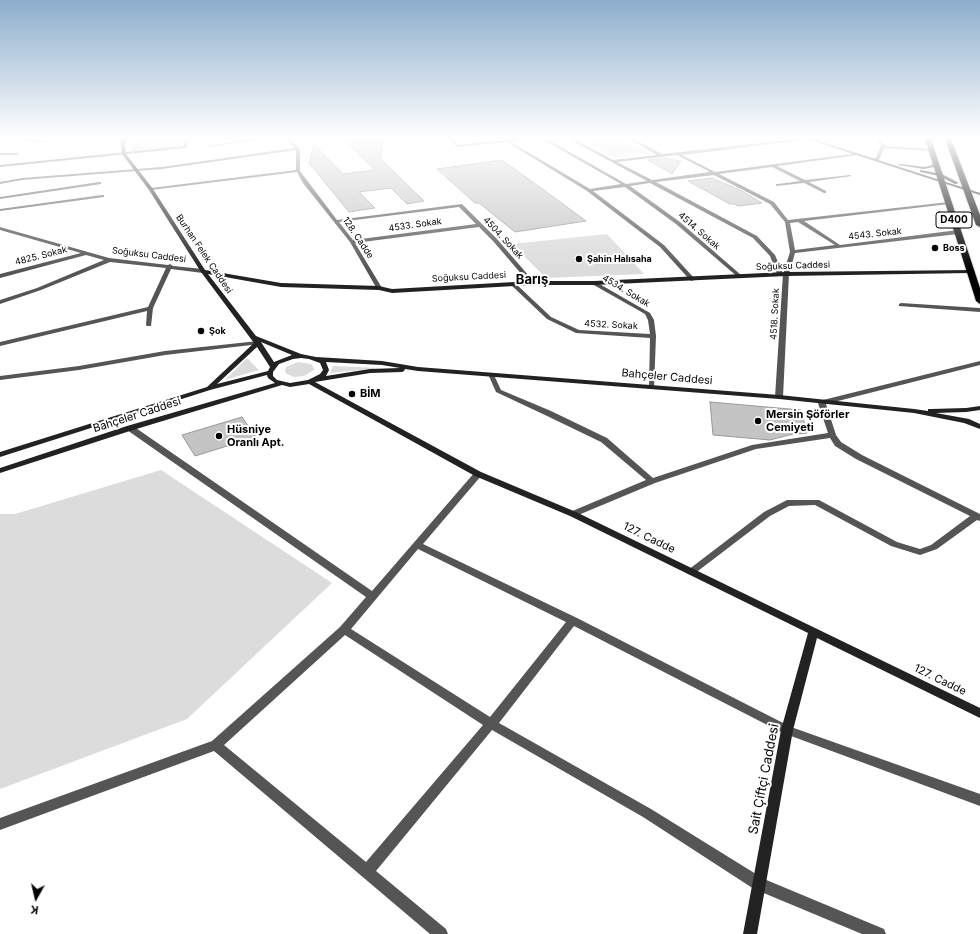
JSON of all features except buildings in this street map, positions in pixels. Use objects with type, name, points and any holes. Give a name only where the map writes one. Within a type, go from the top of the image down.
[{"type":"highway","name":"D400","points":[[943,183],[980,301]]},
{"type":"highway","name":"D400","points":[[965,183],[980,225]]},
{"type":"highway","points":[[971,201],[980,200]]},
{"type":"street","points":[[0,198],[99,183]]},
{"type":"street","name":"Burhan Felek Caddesi","points":[[146,183],[203,271],[258,343],[271,369],[270,377],[275,381],[282,383]]},
{"type":"street","points":[[151,189],[203,183]]},
{"type":"street","name":"128. Cadde","points":[[304,183],[337,221],[352,242],[379,288]]},
{"type":"street","points":[[577,183],[589,190],[662,246],[692,279]]},
{"type":"street","name":"4514. Sokak","points":[[621,183],[678,223],[739,276]]},
{"type":"street","points":[[589,190],[650,183]]},
{"type":"street","points":[[655,183],[755,237],[772,255],[783,274]]},
{"type":"street","name":"4518. Sokak","points":[[733,183],[772,203],[787,222],[793,252],[783,274],[779,398]]},
{"type":"street","points":[[778,185],[799,183]]},
{"type":"street","points":[[805,183],[824,192]]},
{"type":"street","points":[[951,183],[980,194]]},
{"type":"street","points":[[951,183],[967,189],[980,191]]},
{"type":"street","points":[[0,210],[102,196]]},
{"type":"street","points":[[787,222],[949,203]]},
{"type":"street","name":"4504. Sokak","points":[[337,221],[460,205],[532,283]]},
{"type":"street","points":[[798,220],[839,246]]},
{"type":"street","name":"4533. Sokak","points":[[352,242],[480,225]]},
{"type":"street","name":"Soğuksu Caddesi","points":[[0,228],[109,260],[170,266],[281,285],[379,288],[392,291],[532,283],[594,283],[783,274],[970,270]]},
{"type":"street","name":"4543. Sokak","points":[[793,252],[958,232]]},
{"type":"street","name":"4825. Sokak","points":[[0,276],[86,254]]},
{"type":"street","points":[[0,302],[39,289],[109,260]]},
{"type":"street","points":[[149,325],[150,308],[170,266]]},
{"type":"street","name":"4534. Sokak","points":[[594,283],[647,313],[652,320],[652,387]]},
{"type":"street","name":"4532. Sokak","points":[[513,284],[549,318],[578,332],[653,336]]},
{"type":"street","points":[[901,305],[980,310]]},
{"type":"street","points":[[0,344],[150,308]]},
{"type":"street","points":[[253,336],[301,356],[317,359],[382,363],[418,369]]},
{"type":"street","points":[[0,378],[79,368],[165,353],[258,343]]},
{"type":"street","points":[[208,389],[258,343]]},
{"type":"street","name":"Bahçeler Caddesi","points":[[0,455],[271,369],[284,360],[301,356]]},
{"type":"street","points":[[313,380],[326,370],[323,362],[317,359]]},
{"type":"street","points":[[691,572],[767,514],[787,503],[816,502],[894,544],[920,552],[934,547],[978,517],[859,457],[838,444],[832,436],[822,403],[980,363]]},
{"type":"street","name":"Bahçeler Caddesi","points":[[0,471],[130,428],[282,383],[290,385],[370,371],[418,369],[491,374],[914,411]]},
{"type":"street","points":[[491,374],[498,391],[604,440],[652,481]]},
{"type":"street","name":"127. Cadde","points":[[313,380],[478,474],[573,514],[980,712]]},
{"type":"street","points":[[914,411],[966,410],[980,408]]},
{"type":"street","points":[[914,411],[966,421],[980,427]]},
{"type":"street","points":[[130,428],[373,597]]},
{"type":"street","points":[[573,514],[652,481],[755,447],[832,436]]},
{"type":"street","points":[[0,824],[216,745],[344,630],[478,474]]},
{"type":"street","points":[[417,545],[573,621],[787,730],[980,800]]},
{"type":"street","points":[[366,872],[491,724],[573,621]]},
{"type":"street","points":[[344,630],[491,724],[647,813],[759,884],[879,934]]},
{"type":"street","name":"Sait Çiftçi Caddesi","points":[[750,934],[787,730],[813,632]]},
{"type":"street","points":[[216,745],[441,934]]},
{"type":"shaded area","name":"Şahin Halısaha","points":[[607,234],[644,274],[546,278],[512,244]]},
{"type":"shaded area","points":[[247,358],[259,370],[225,380]]},
{"type":"shaded area","points":[[298,362],[311,364],[314,370],[304,376],[294,377],[285,372],[286,367]]},
{"type":"shaded area","points":[[333,366],[380,368],[330,373]]},
{"type":"shaded area","points":[[161,470],[332,583],[187,719],[0,789],[0,514],[15,514]]},
{"type":"place","name":"Boss","points":[[935,248]]},
{"type":"place","name":"Şahin Halısaha","points":[[579,259]]},
{"type":"place","name":"Şok","points":[[201,331]]},
{"type":"place","name":"BİM","points":[[352,394]]},
{"type":"place","name":"Mersin Şöförler Cemiyeti","points":[[758,421]]},
{"type":"place","name":"Hüsniye Oranlı Apt.","points":[[219,436]]},
{"type":"district","name":"Barış","points":[[532,280]]}]
